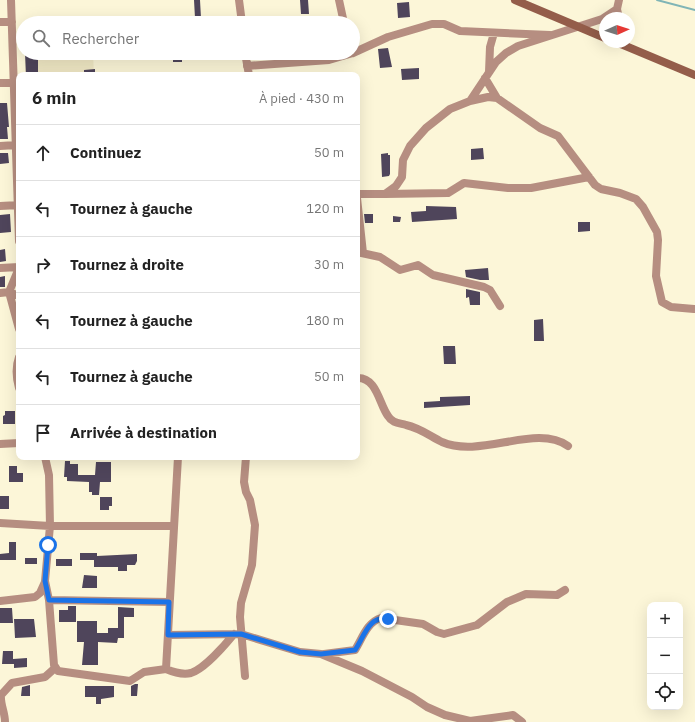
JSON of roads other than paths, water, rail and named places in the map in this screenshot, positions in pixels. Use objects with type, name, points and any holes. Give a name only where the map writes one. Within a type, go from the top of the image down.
[{"type":"street","points":[[0,146],[16,145],[11,0]]},
{"type":"street","points":[[239,0],[241,16]]},
{"type":"street","points":[[339,0],[342,16]]},
{"type":"street","points":[[515,0],[599,35]]},
{"type":"street","points":[[470,101],[487,75],[506,53],[518,46],[602,19],[616,10],[619,0]]},
{"type":"street","points":[[0,22],[12,22]]},
{"type":"street","points":[[360,49],[388,38],[432,24],[444,24],[460,31],[553,35]]},
{"type":"street","points":[[494,33],[490,47],[487,75],[497,98]]},
{"type":"street","points":[[635,48],[695,75]]},
{"type":"street","points":[[246,60],[248,72]]},
{"type":"street","points":[[247,66],[329,60]]},
{"type":"street","points":[[0,83],[13,83]]},
{"type":"street","points":[[385,194],[396,186],[402,177],[403,160],[410,146],[426,128],[450,109],[470,101],[488,97],[497,98],[540,128],[562,139],[595,185],[602,189],[620,193],[636,199],[643,207],[657,232],[658,246],[656,276],[662,302],[671,308],[694,309]]},
{"type":"street","points":[[360,194],[448,193],[464,184],[508,188],[531,188],[589,177]]},
{"type":"street","points":[[0,206],[16,205]]},
{"type":"street","points":[[360,253],[380,257],[400,270],[418,265],[433,275],[484,287],[490,290],[500,306]]},
{"type":"street","points":[[0,268],[16,268]]},
{"type":"street","points":[[16,275],[9,292],[16,318]]},
{"type":"street","points":[[0,293],[9,292],[16,295]]},
{"type":"street","points":[[16,367],[16,378]]},
{"type":"street","points":[[360,378],[372,386],[382,401],[386,415],[394,422],[429,433],[443,442],[459,445],[488,446],[532,438],[558,440],[568,446]]},
{"type":"street","points":[[0,444],[16,443]]},
{"type":"street","points":[[46,460],[49,475],[50,526],[45,581],[49,600],[55,668]]},
{"type":"street","points":[[166,669],[178,460]]},
{"type":"street","points":[[245,676],[237,634],[241,603],[252,565],[255,545],[255,525],[250,500],[246,492],[244,482],[246,460]]},
{"type":"street","points":[[0,523],[50,526],[174,526]]},
{"type":"street","points":[[0,601],[35,596],[40,593],[45,581]]},
{"type":"street","points":[[168,635],[237,634],[300,652],[321,654],[355,650],[368,628],[377,619],[381,618],[423,624],[437,632],[444,634],[477,625],[507,602],[526,594],[556,595],[564,590]]},
{"type":"street","points":[[49,600],[169,602]]},
{"type":"street","points":[[55,668],[64,673],[130,680],[144,672],[166,669],[183,674],[191,673],[203,665],[237,634]]},
{"type":"street","points":[[321,654],[362,671],[412,697],[427,707],[446,715],[470,721],[513,715],[522,722]]},
{"type":"street","points":[[5,722],[5,710],[0,700],[1,695],[12,684],[45,677],[55,668]]},
{"type":"waterway","points":[[657,0],[695,10]]}]
